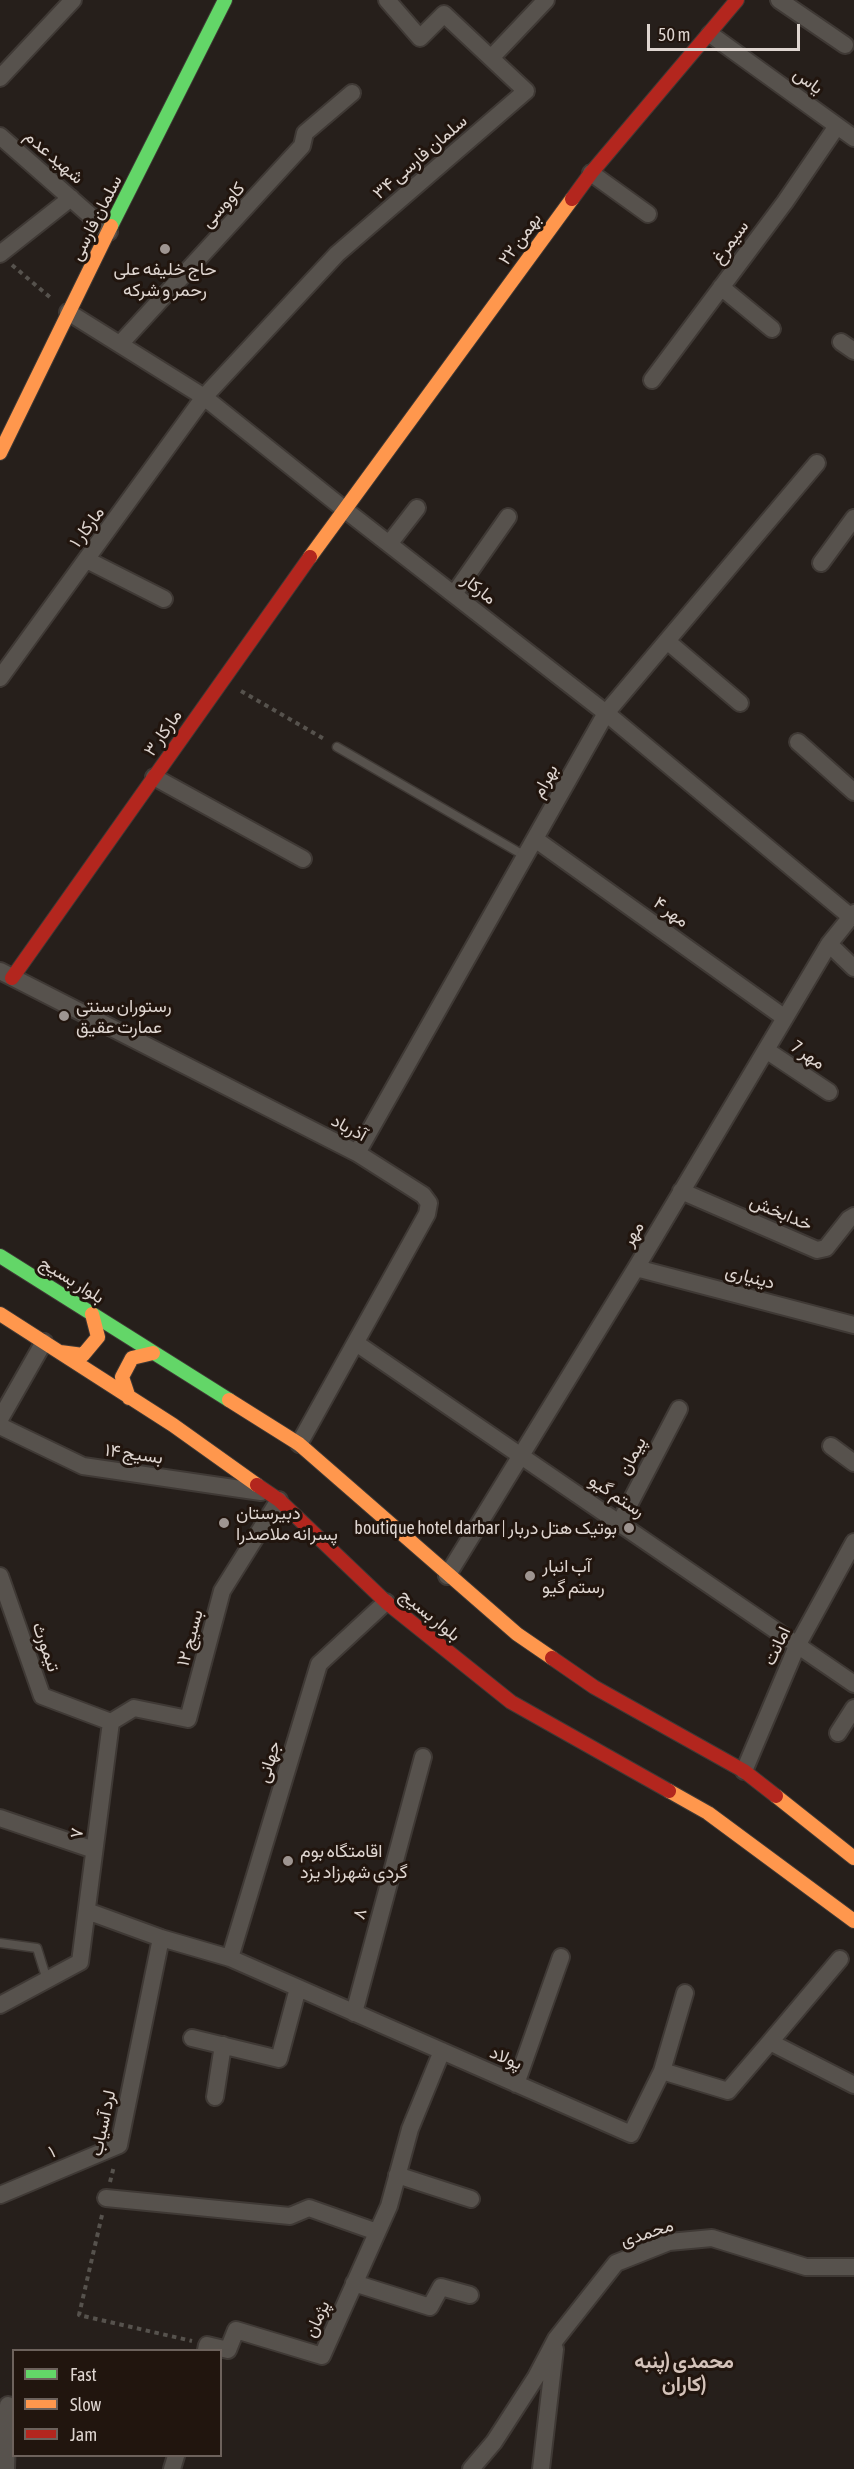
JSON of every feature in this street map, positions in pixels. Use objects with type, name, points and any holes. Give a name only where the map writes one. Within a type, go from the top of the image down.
[{"type":"main road","name":"سلمان فارسی","points":[[0,453],[68,312],[225,0]]},
{"type":"main road","name":"۲۲ بهمن","points":[[344,509],[591,173],[738,0]]},
{"type":"main road","name":"مارکار ۳","points":[[6,975],[154,777],[344,509]]},
{"type":"main road","name":"بلوار بسیج","points":[[0,1256],[299,1444],[447,1576],[517,1634],[594,1687],[744,1771],[854,1858]]},
{"type":"main road","name":"بلوار بسیج","points":[[0,1314],[173,1425],[275,1497],[386,1602],[511,1702],[708,1813],[854,1921]]},
{"type":"main road","points":[[60,1352],[83,1355],[98,1337],[92,1314]]},
{"type":"main road","points":[[129,1398],[122,1377],[132,1358],[153,1353]]},
{"type":"street","points":[[0,78],[73,0]]},
{"type":"street","name":"سلمان فارسی ۳۴","points":[[204,397],[337,254],[526,91],[444,14],[420,38],[387,0]]},
{"type":"street","points":[[491,58],[546,0]]},
{"type":"street","points":[[779,0],[845,45]]},
{"type":"street","name":"یاس","points":[[710,33],[854,138]]},
{"type":"street","name":"کاووسی","points":[[120,344],[257,198],[302,146],[305,134],[352,93]]},
{"type":"street","name":"سیمرغ","points":[[652,380],[785,202],[837,126]]},
{"type":"street","name":"شهید عدم","points":[[0,136],[109,232]]},
{"type":"street","points":[[591,173],[648,214]]},
{"type":"street","points":[[4,258],[71,198]]},
{"type":"street","points":[[721,287],[772,329]]},
{"type":"street","name":"مارکار","points":[[68,312],[204,397],[344,509],[606,712],[852,915]]},
{"type":"street","name":"مارکار ۱","points":[[0,678],[204,397]]},
{"type":"street","name":"بهرام","points":[[357,1153],[606,712],[817,463]]},
{"type":"street","points":[[389,544],[417,508]]},
{"type":"street","points":[[454,594],[507,517]]},
{"type":"street","points":[[821,562],[854,519]]},
{"type":"street","points":[[87,560],[164,599]]},
{"type":"street","points":[[667,641],[740,703]]},
{"type":"street","points":[[798,742],[854,792]]},
{"type":"street","points":[[154,777],[303,859]]},
{"type":"street","name":"مهر ۴","points":[[535,839],[785,1018]]},
{"type":"street","name":"مهر","points":[[447,1576],[636,1268],[829,944],[852,915]]},
{"type":"street","points":[[829,944],[854,968]]},
{"type":"street","name":"آذرباد","points":[[6,975],[357,1153],[423,1195],[429,1203],[428,1214],[299,1444]]},
{"type":"street","name":"مهر 7","points":[[766,1050],[829,1092]]},
{"type":"street","name":"خدابخش","points":[[681,1191],[817,1250],[826,1248],[854,1216]]},
{"type":"street","name":"دینیاری","points":[[636,1268],[854,1325]]},
{"type":"street","points":[[0,1419],[44,1342]]},
{"type":"street","name":"رستم گیو","points":[[356,1343],[854,1683]]},
{"type":"street","name":"پیمان","points":[[620,1522],[679,1409]]},
{"type":"street","name":"بسیج ۱۴","points":[[0,1426],[83,1466],[275,1497]]},
{"type":"street","points":[[831,1446],[854,1463]]},
{"type":"street","name":"بسیج ۱۲","points":[[111,1722],[134,1708],[188,1719],[222,1591],[275,1497]]},
{"type":"street","name":"امانت","points":[[744,1771],[797,1646],[854,1542]]},
{"type":"street","name":"تیمورث","points":[[0,1576],[8,1618],[42,1696],[111,1722]]},
{"type":"street","name":"جهانی","points":[[230,1958],[319,1664],[386,1602]]},
{"type":"street","points":[[838,1733],[854,1708]]},
{"type":"street","name":"۷","points":[[0,1818],[94,1850],[111,1722]]},
{"type":"street","name":"۸","points":[[354,2013],[423,1757]]},
{"type":"street","points":[[0,2005],[80,1962],[94,1850]]},
{"type":"street","name":"پولاد","points":[[87,1911],[161,1938],[230,1958],[631,2134],[662,2071]]},
{"type":"street","name":"لرد آسیاب","points":[[119,2145],[161,1938]]},
{"type":"street","points":[[516,2084],[561,1957]]},
{"type":"street","points":[[685,1992],[662,2071],[728,2091],[840,1959]]},
{"type":"street","points":[[192,2038],[279,2059],[298,1988]]},
{"type":"street","points":[[770,2042],[854,2085]]},
{"type":"street","points":[[215,2097],[223,2045]]},
{"type":"street","name":"پژمان","points":[[222,2349],[228,2350],[236,2330],[322,2356],[389,2206],[410,2129],[442,2051]]},
{"type":"street","name":"۱","points":[[0,2195],[119,2145]]},
{"type":"street","points":[[397,2175],[471,2199]]},
{"type":"street","points":[[106,2198],[290,2216],[309,2208],[377,2232]]},
{"type":"street","name":"محمدی","points":[[471,2469],[494,2442],[536,2377],[556,2339],[616,2264],[669,2242],[712,2238],[806,2267],[854,2267]]},
{"type":"street","points":[[354,2283],[430,2307],[441,2287],[470,2295]]},
{"type":"street","points":[[541,2469],[556,2339]]},
{"type":"street","points":[[6,2469],[7,2404]]},
{"type":"lane","points":[[337,747],[525,856]]},
{"type":"lane","points":[[0,1943],[37,1948],[47,1980]]},
{"type":"path","points":[[4,258],[68,312]]},
{"type":"path","points":[[223,680],[337,747]]},
{"type":"path","name":"لرد آسیاب","points":[[119,2145],[79,2315],[206,2348]]},
{"type":"traffic: fast","points":[[111,226],[225,0]]},
{"type":"traffic: fast","points":[[0,1256],[229,1400]]},
{"type":"traffic: slow","points":[[310,557],[572,199]]},
{"type":"traffic: slow","points":[[0,453],[111,226]]},
{"type":"traffic: slow","points":[[0,1314],[173,1425],[257,1485]]},
{"type":"traffic: slow","points":[[60,1352],[83,1355],[98,1337],[92,1314]]},
{"type":"traffic: slow","points":[[129,1398],[122,1377],[132,1358],[153,1353]]},
{"type":"traffic: slow","points":[[229,1400],[299,1444],[517,1634],[552,1658]]},
{"type":"traffic: slow","points":[[669,1791],[708,1813],[854,1921]]},
{"type":"traffic: slow","points":[[776,1796],[854,1858]]},
{"type":"traffic: jam","points":[[572,199],[591,173],[737,0]]},
{"type":"traffic: jam","points":[[12,978],[310,557]]},
{"type":"traffic: jam","points":[[257,1485],[279,1500],[386,1602],[511,1702],[669,1791]]},
{"type":"traffic: jam","points":[[552,1658],[594,1687],[744,1771],[776,1796]]},
{"type":"place","name":"حاج خلیفه علی رحمر و شرکه","points":[[165,249]]},
{"type":"place","name":"رستوران سنتی عمارت عقیق","points":[[64,1016]]},
{"type":"place","name":"دبیرستان پسرانه ملاصدرا","points":[[224,1523]]},
{"type":"place","name":"boutique hotel darbar | بوتیک هتل دربار","points":[[629,1528]]},
{"type":"place","name":"آب انبار رستم گیو","points":[[530,1576]]},
{"type":"place","name":"اقامتگاه بوم گردی شهرزاد یزد","points":[[288,1861]]},
{"type":"district","name":"محمدی (پنبه کاران)","points":[[684,2374]]}]
